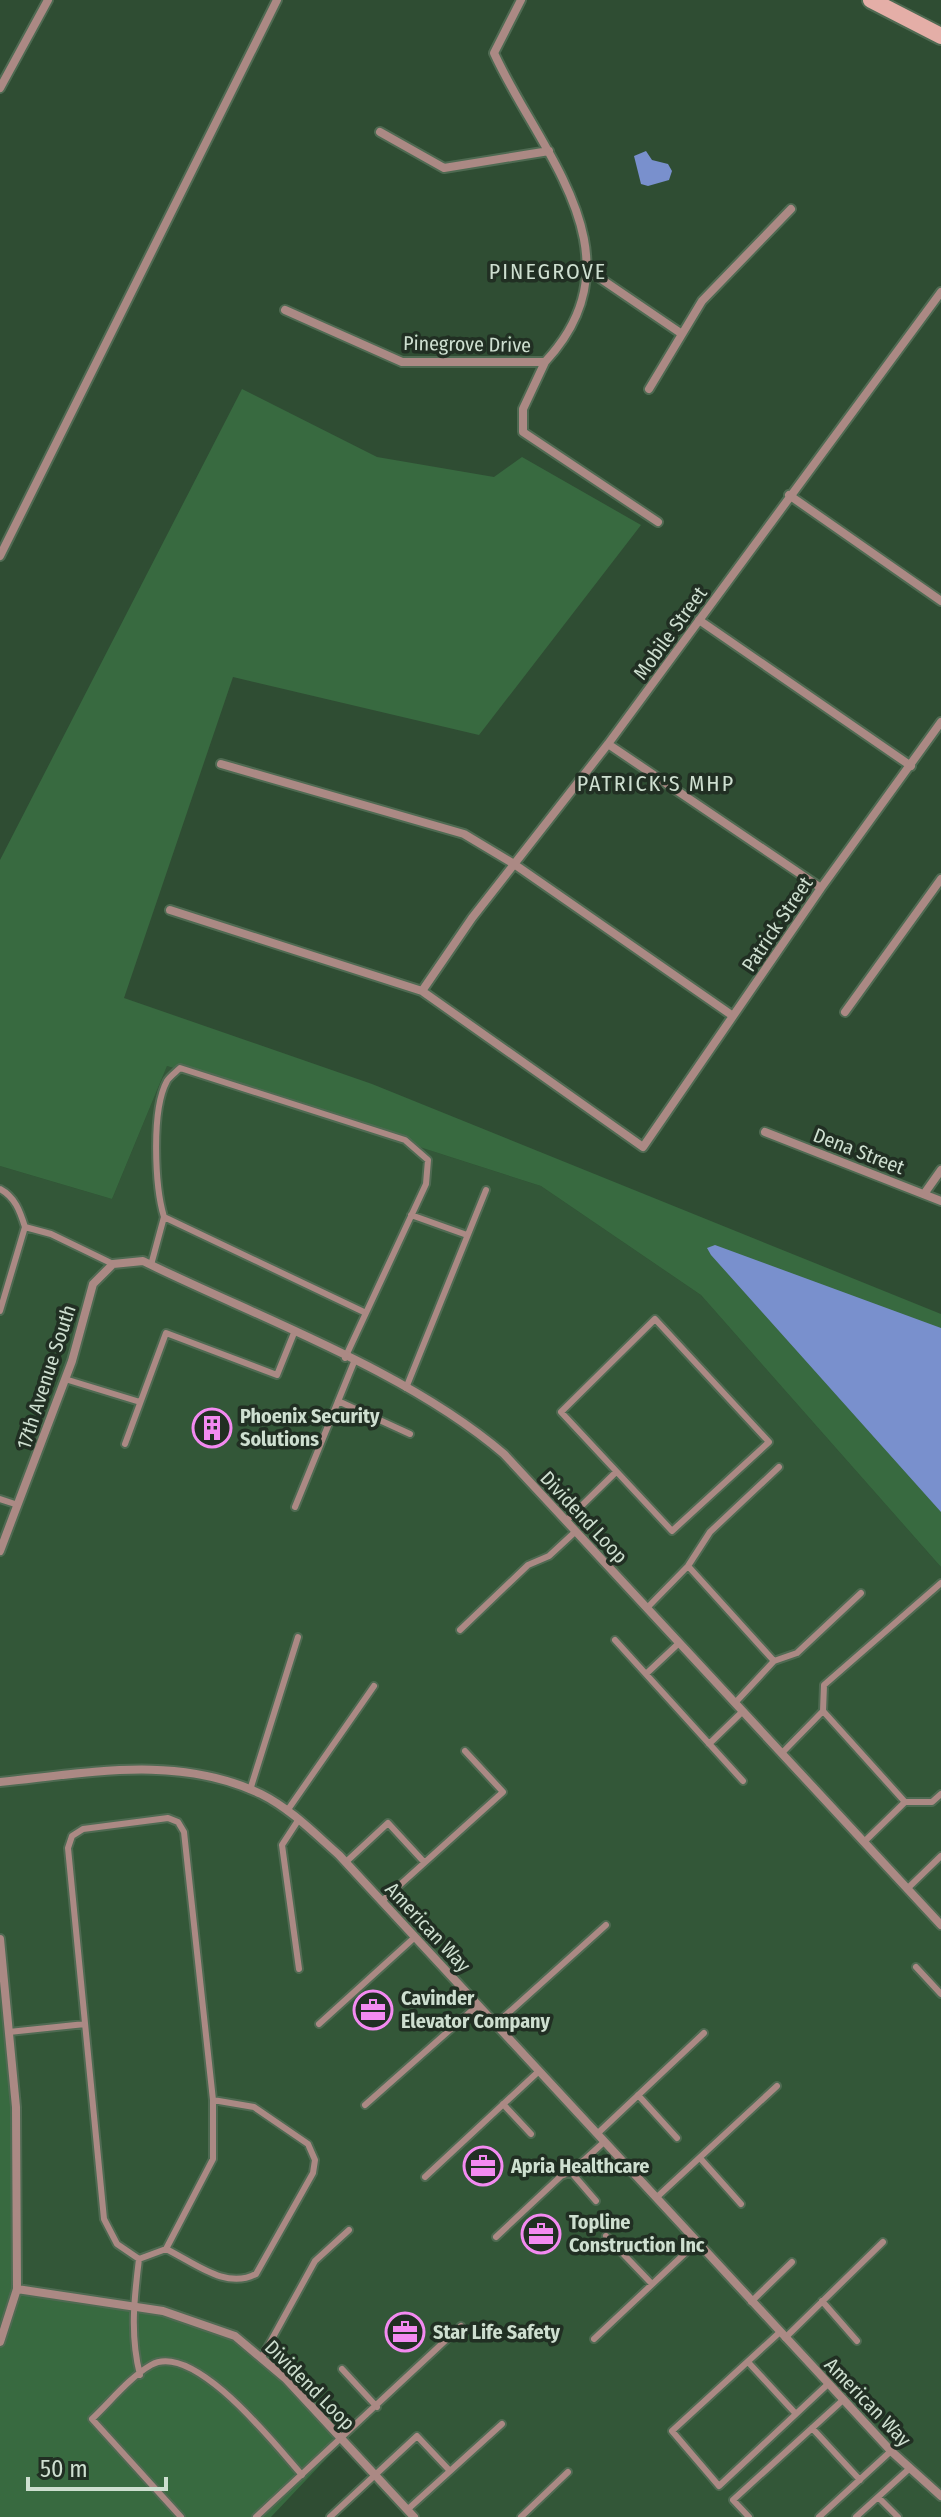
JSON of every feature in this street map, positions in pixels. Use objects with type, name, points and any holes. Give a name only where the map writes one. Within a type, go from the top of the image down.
[{"type":"main road","points":[[871,0],[941,36]]},
{"type":"street","points":[[0,88],[48,0]]},
{"type":"street","points":[[0,556],[277,0]]},
{"type":"street","name":"Pinegrove Drive","points":[[285,310],[402,362],[545,362],[556,350],[575,314],[586,254],[579,215],[565,177],[494,53],[521,0]]},
{"type":"street","points":[[380,132],[444,168],[549,151]]},
{"type":"street","points":[[649,389],[702,301],[791,209]]},
{"type":"street","points":[[585,268],[682,334]]},
{"type":"street","name":"Mobile Street","points":[[422,991],[941,292]]},
{"type":"street","points":[[545,362],[523,409],[523,432],[658,522]]},
{"type":"street","points":[[789,495],[941,601]]},
{"type":"street","points":[[699,620],[911,766]]},
{"type":"street","name":"Patrick Street","points":[[422,991],[643,1147],[821,888],[941,722]]},
{"type":"street","points":[[608,744],[821,888]]},
{"type":"street","points":[[221,764],[464,834],[514,864],[733,1016]]},
{"type":"street","points":[[845,1012],[941,879]]},
{"type":"street","points":[[170,910],[422,991]]},
{"type":"street","name":"Dena Street","points":[[765,1132],[941,1201]]},
{"type":"street","points":[[924,1194],[941,1170]]},
{"type":"street","name":"Dividend Loop","points":[[113,1264],[126,1260],[151,1265],[406,1388],[473,1428],[504,1454],[941,1925]]},
{"type":"street","name":"17th Avenue South","points":[[0,1551],[65,1379],[93,1284],[113,1264]]},
{"type":"street","name":"American Way","points":[[0,1782],[135,1768],[172,1769],[250,1790],[299,1819],[346,1862],[891,2451],[941,2496]]},
{"type":"street","points":[[0,1939],[16,2107],[17,2289],[0,2342]]},
{"type":"street","name":"Dividend Loop","points":[[17,2289],[133,2306],[198,2321],[235,2336],[262,2357],[411,2514]]},
{"type":"lane","points":[[151,1265],[164,1217],[156,1192],[160,1108],[167,1081],[180,1068],[405,1140],[428,1160],[426,1184],[345,1358]]},
{"type":"lane","points":[[0,1189],[9,1193],[20,1209],[25,1227],[0,1311]]},
{"type":"lane","points":[[406,1388],[486,1190]]},
{"type":"lane","points":[[411,1215],[467,1235]]},
{"type":"lane","points":[[164,1217],[366,1313]]},
{"type":"lane","points":[[25,1227],[51,1234],[113,1264]]},
{"type":"lane","points":[[655,1319],[769,1442],[672,1531],[616,1472],[561,1412],[655,1319]]},
{"type":"lane","points":[[125,1444],[166,1333],[277,1375],[294,1333]]},
{"type":"lane","points":[[295,1507],[354,1362]]},
{"type":"lane","points":[[65,1379],[140,1402]]},
{"type":"lane","points":[[338,1401],[410,1434]]},
{"type":"lane","points":[[647,1608],[688,1566],[710,1532],[779,1467]]},
{"type":"lane","points":[[566,1521],[616,1472]]},
{"type":"lane","points":[[0,1499],[18,1505]]},
{"type":"lane","points":[[460,1630],[528,1565],[549,1556],[576,1531]]},
{"type":"lane","points":[[688,1566],[774,1661]]},
{"type":"lane","points":[[782,1753],[823,1711],[824,1685],[941,1583]]},
{"type":"lane","points":[[735,1703],[774,1661],[797,1653],[861,1593]]},
{"type":"lane","points":[[250,1790],[298,1637]]},
{"type":"lane","points":[[615,1640],[743,1781]]},
{"type":"lane","points":[[646,1674],[679,1643]]},
{"type":"lane","points":[[287,1811],[374,1686]]},
{"type":"lane","points":[[709,1744],[743,1711]]},
{"type":"lane","points":[[823,1711],[905,1802]]},
{"type":"lane","points":[[382,1901],[503,1792],[465,1751]]},
{"type":"lane","points":[[864,1842],[905,1802],[932,1802],[941,1794]]},
{"type":"lane","points":[[168,1818],[178,1822],[184,1832],[213,2100],[213,2159],[166,2249],[139,2259],[117,2244],[104,2219],[68,1848],[72,1836],[83,1829],[168,1818]]},
{"type":"lane","points":[[299,1819],[282,1845],[299,1969]]},
{"type":"lane","points":[[346,1862],[388,1823],[424,1862]]},
{"type":"lane","points":[[907,1889],[941,1856]]},
{"type":"lane","points":[[496,2024],[606,1925]]},
{"type":"lane","points":[[319,2024],[415,1937]]},
{"type":"lane","points":[[916,1967],[941,1994]]},
{"type":"lane","points":[[365,2105],[478,2005]]},
{"type":"lane","points":[[9,2032],[85,2024]]},
{"type":"lane","points":[[597,2134],[704,2033]]},
{"type":"lane","points":[[425,2177],[539,2071]]},
{"type":"lane","points":[[656,2198],[777,2086]]},
{"type":"lane","points":[[638,2095],[677,2138]]},
{"type":"lane","points":[[166,2249],[230,2282],[243,2281],[256,2274],[313,2173],[315,2160],[308,2144],[254,2107],[213,2100]]},
{"type":"lane","points":[[503,2104],[531,2134]]},
{"type":"lane","points":[[496,2237],[561,2176],[571,2172],[604,2142]]},
{"type":"lane","points":[[700,2158],[741,2204]]},
{"type":"lane","points":[[571,2172],[596,2201]]},
{"type":"lane","points":[[262,2357],[315,2261],[349,2230]]},
{"type":"lane","points":[[606,2236],[652,2284]]},
{"type":"lane","points":[[594,2339],[697,2242]]},
{"type":"lane","points":[[828,2384],[719,2486],[672,2431],[822,2301],[883,2242]]},
{"type":"lane","points":[[139,2259],[133,2306],[133,2348],[140,2375]]},
{"type":"lane","points":[[751,2302],[792,2262]]},
{"type":"lane","points":[[822,2301],[857,2341]]},
{"type":"lane","points":[[256,2517],[461,2326]]},
{"type":"lane","points":[[181,2517],[92,2419],[153,2363],[174,2362],[219,2384],[302,2475]]},
{"type":"lane","points":[[748,2362],[796,2414]]},
{"type":"lane","points":[[342,2369],[377,2407]]},
{"type":"lane","points":[[749,2517],[733,2500],[843,2400]]},
{"type":"lane","points":[[411,2514],[450,2471],[502,2424]]},
{"type":"lane","points":[[812,2428],[860,2480]]},
{"type":"lane","points":[[330,2517],[417,2436],[450,2471]]},
{"type":"lane","points":[[819,2517],[891,2451]]},
{"type":"lane","points":[[856,2517],[910,2468]]},
{"type":"lane","points":[[521,2517],[568,2472]]},
{"type":"lane","points":[[878,2497],[898,2517]]},
{"type":"shaded area","points":[[242,389],[377,457],[494,477],[522,457],[641,525],[479,735],[233,677],[124,998],[372,1084],[941,1314],[941,1567],[701,1295],[541,1186],[167,1066],[112,1199],[0,1166],[0,860]]},
{"type":"shaded area","points":[[167,1066],[541,1186],[701,1295],[941,1567],[941,2517],[410,2517],[234,2336],[17,2289],[0,1939],[0,1166],[112,1199]]},
{"type":"shaded area","points":[[0,1939],[16,2107],[17,2289],[163,2311],[235,2336],[274,2367],[342,2442],[271,2517],[0,2517]]},
{"type":"water","points":[[646,151],[652,160],[668,164],[672,171],[669,180],[648,186],[641,184],[634,156]]},
{"type":"water","points":[[715,1245],[941,1328],[941,1512],[711,1255],[707,1248]]},
{"type":"place","name":"Phoenix Security Solutions","points":[[212,1428]]},
{"type":"place","name":"Cavinder Elevator Company","points":[[373,2010]]},
{"type":"place","name":"Apria Healthcare","points":[[483,2166]]},
{"type":"place","name":"Topline Construction Inc","points":[[541,2234]]},
{"type":"place","name":"Star Life Safety","points":[[405,2332]]},
{"type":"district","name":"PINEGROVE","points":[[548,271]]},
{"type":"district","name":"PATRICK'S MHP","points":[[656,783]]}]
